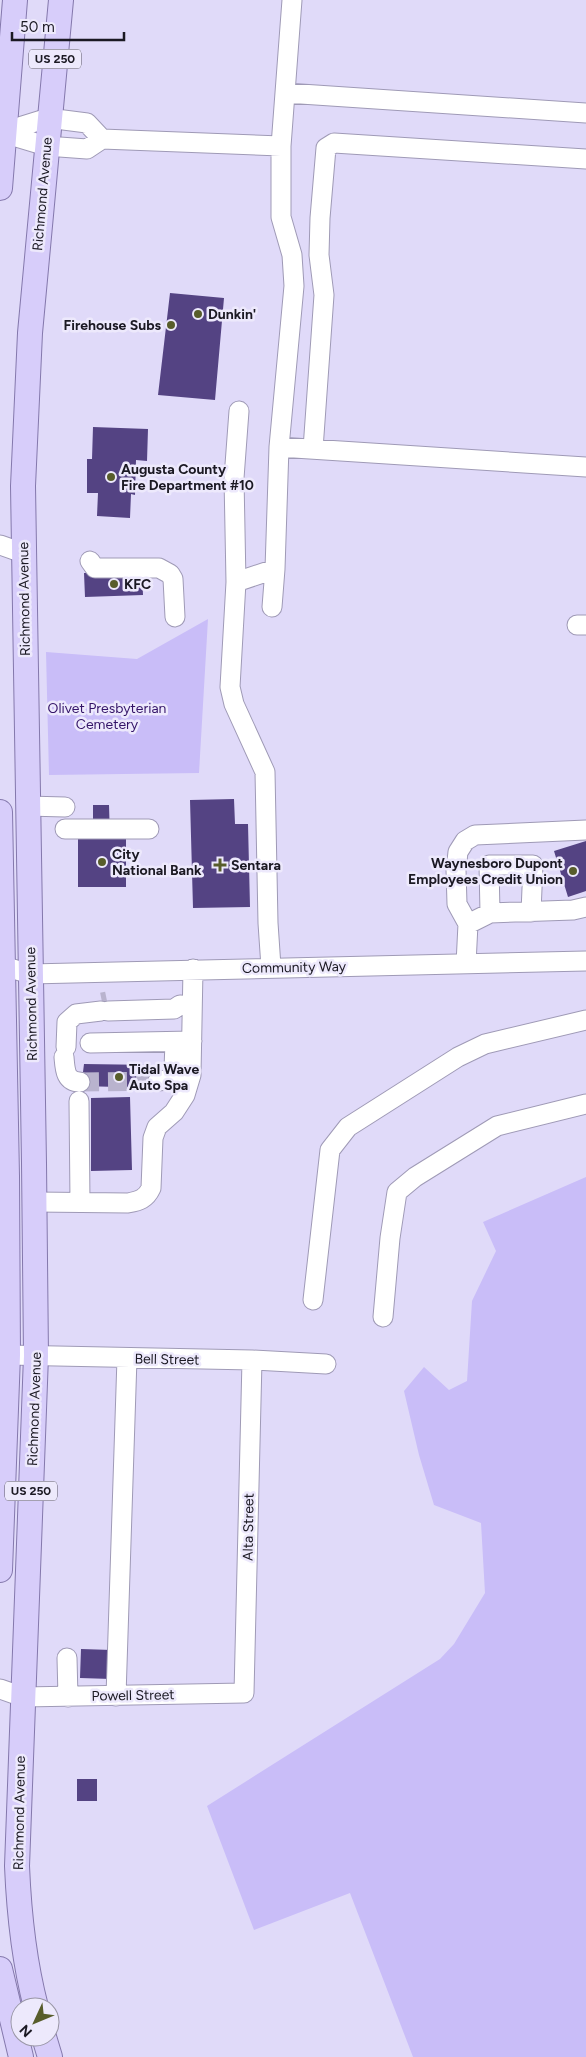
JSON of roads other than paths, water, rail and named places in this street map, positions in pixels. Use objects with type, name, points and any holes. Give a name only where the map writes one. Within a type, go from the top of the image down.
[{"type":"main road","name":"US 250","points":[[0,188],[2,132],[15,0]]},
{"type":"main road","name":"Richmond Avenue","points":[[34,1997],[19,1907],[17,1866],[36,1356],[23,486],[30,333],[48,118],[61,0]]},
{"type":"main road","name":"Richmond Avenue","points":[[0,812],[1,965],[7,1176],[8,1355],[0,1570]]},
{"type":"main road","points":[[1,1977],[21,2057]]},
{"type":"street","points":[[272,607],[279,447],[294,281],[292,255],[281,218],[281,146],[292,0]]},
{"type":"street","points":[[286,93],[586,113],[586,105]]},
{"type":"street","points":[[2,132],[48,118],[87,123],[102,139]]},
{"type":"street","points":[[2,132],[46,146],[87,149],[102,139],[281,146]]},
{"type":"street","points":[[312,449],[324,295],[319,256],[326,148],[334,143],[586,159]]},
{"type":"street","points":[[239,410],[234,478],[236,582],[230,687],[234,704],[265,772],[268,923],[271,967]]},
{"type":"street","points":[[279,447],[586,468]]},
{"type":"street","points":[[0,546],[23,553]]},
{"type":"street","points":[[90,561],[94,568],[159,568],[165,570],[173,579],[175,617]]},
{"type":"street","points":[[236,582],[275,569]]},
{"type":"street","points":[[27,806],[65,807]]},
{"type":"street","points":[[65,829],[149,829]]},
{"type":"street","points":[[466,964],[468,924],[457,904],[456,870],[458,852],[465,841],[475,835],[586,830]]},
{"type":"street","points":[[490,914],[489,865],[533,865],[531,912]]},
{"type":"street","points":[[468,924],[490,914],[573,910],[586,907]]},
{"type":"street","name":"Community Way","points":[[1,965],[30,974],[586,961]]},
{"type":"street","points":[[158,1081],[167,1080],[172,1077],[183,1042],[186,1006],[193,969]]},
{"type":"street","points":[[80,1082],[74,1082],[65,1072],[67,1022],[76,1014],[104,1006],[174,1001],[186,1006]]},
{"type":"street","points":[[313,1300],[330,1150],[348,1127],[458,1057],[485,1044],[586,1020]]},
{"type":"street","points":[[90,1043],[183,1042]]},
{"type":"street","points":[[35,1202],[128,1203],[138,1201],[148,1195],[151,1188],[153,1138],[157,1127],[174,1112],[185,1095],[191,1075],[183,1042]]},
{"type":"street","points":[[79,1101],[80,1202]]},
{"type":"street","points":[[383,1316],[390,1238],[397,1192],[415,1177],[497,1126],[586,1104]]},
{"type":"street","name":"Bell Street","points":[[8,1355],[252,1360],[326,1364]]},
{"type":"street","points":[[116,1696],[127,1358]]},
{"type":"street","name":"Alta Street","points":[[244,1693],[252,1360]]},
{"type":"street","points":[[67,1658],[68,1696]]},
{"type":"street","points":[[0,1689],[22,1697]]},
{"type":"street","name":"Powell Street","points":[[22,1697],[244,1693]]},
{"type":"tunnel","points":[[102,1002],[107,1001]]},
{"type":"tunnel","points":[[80,1082],[158,1081]]},
{"type":"place","name":"Dunkin'","points":[[198,314]]},
{"type":"place","name":"Firehouse Subs","points":[[171,325]]},
{"type":"place","name":"Augusta County Fire Department #10","points":[[111,477]]},
{"type":"place","name":"KFC","points":[[114,584]]},
{"type":"place","name":"City National Bank","points":[[102,862]]},
{"type":"place","name":"Sentara","points":[[220,865]]},
{"type":"place","name":"Waynesboro Dupont Employees Credit Union","points":[[573,871]]},
{"type":"place","name":"Tidal Wave Auto Spa","points":[[119,1077]]},
{"type":"park label","name":"Olivet Presbyterian Cemetery","points":[[107,716]]}]
